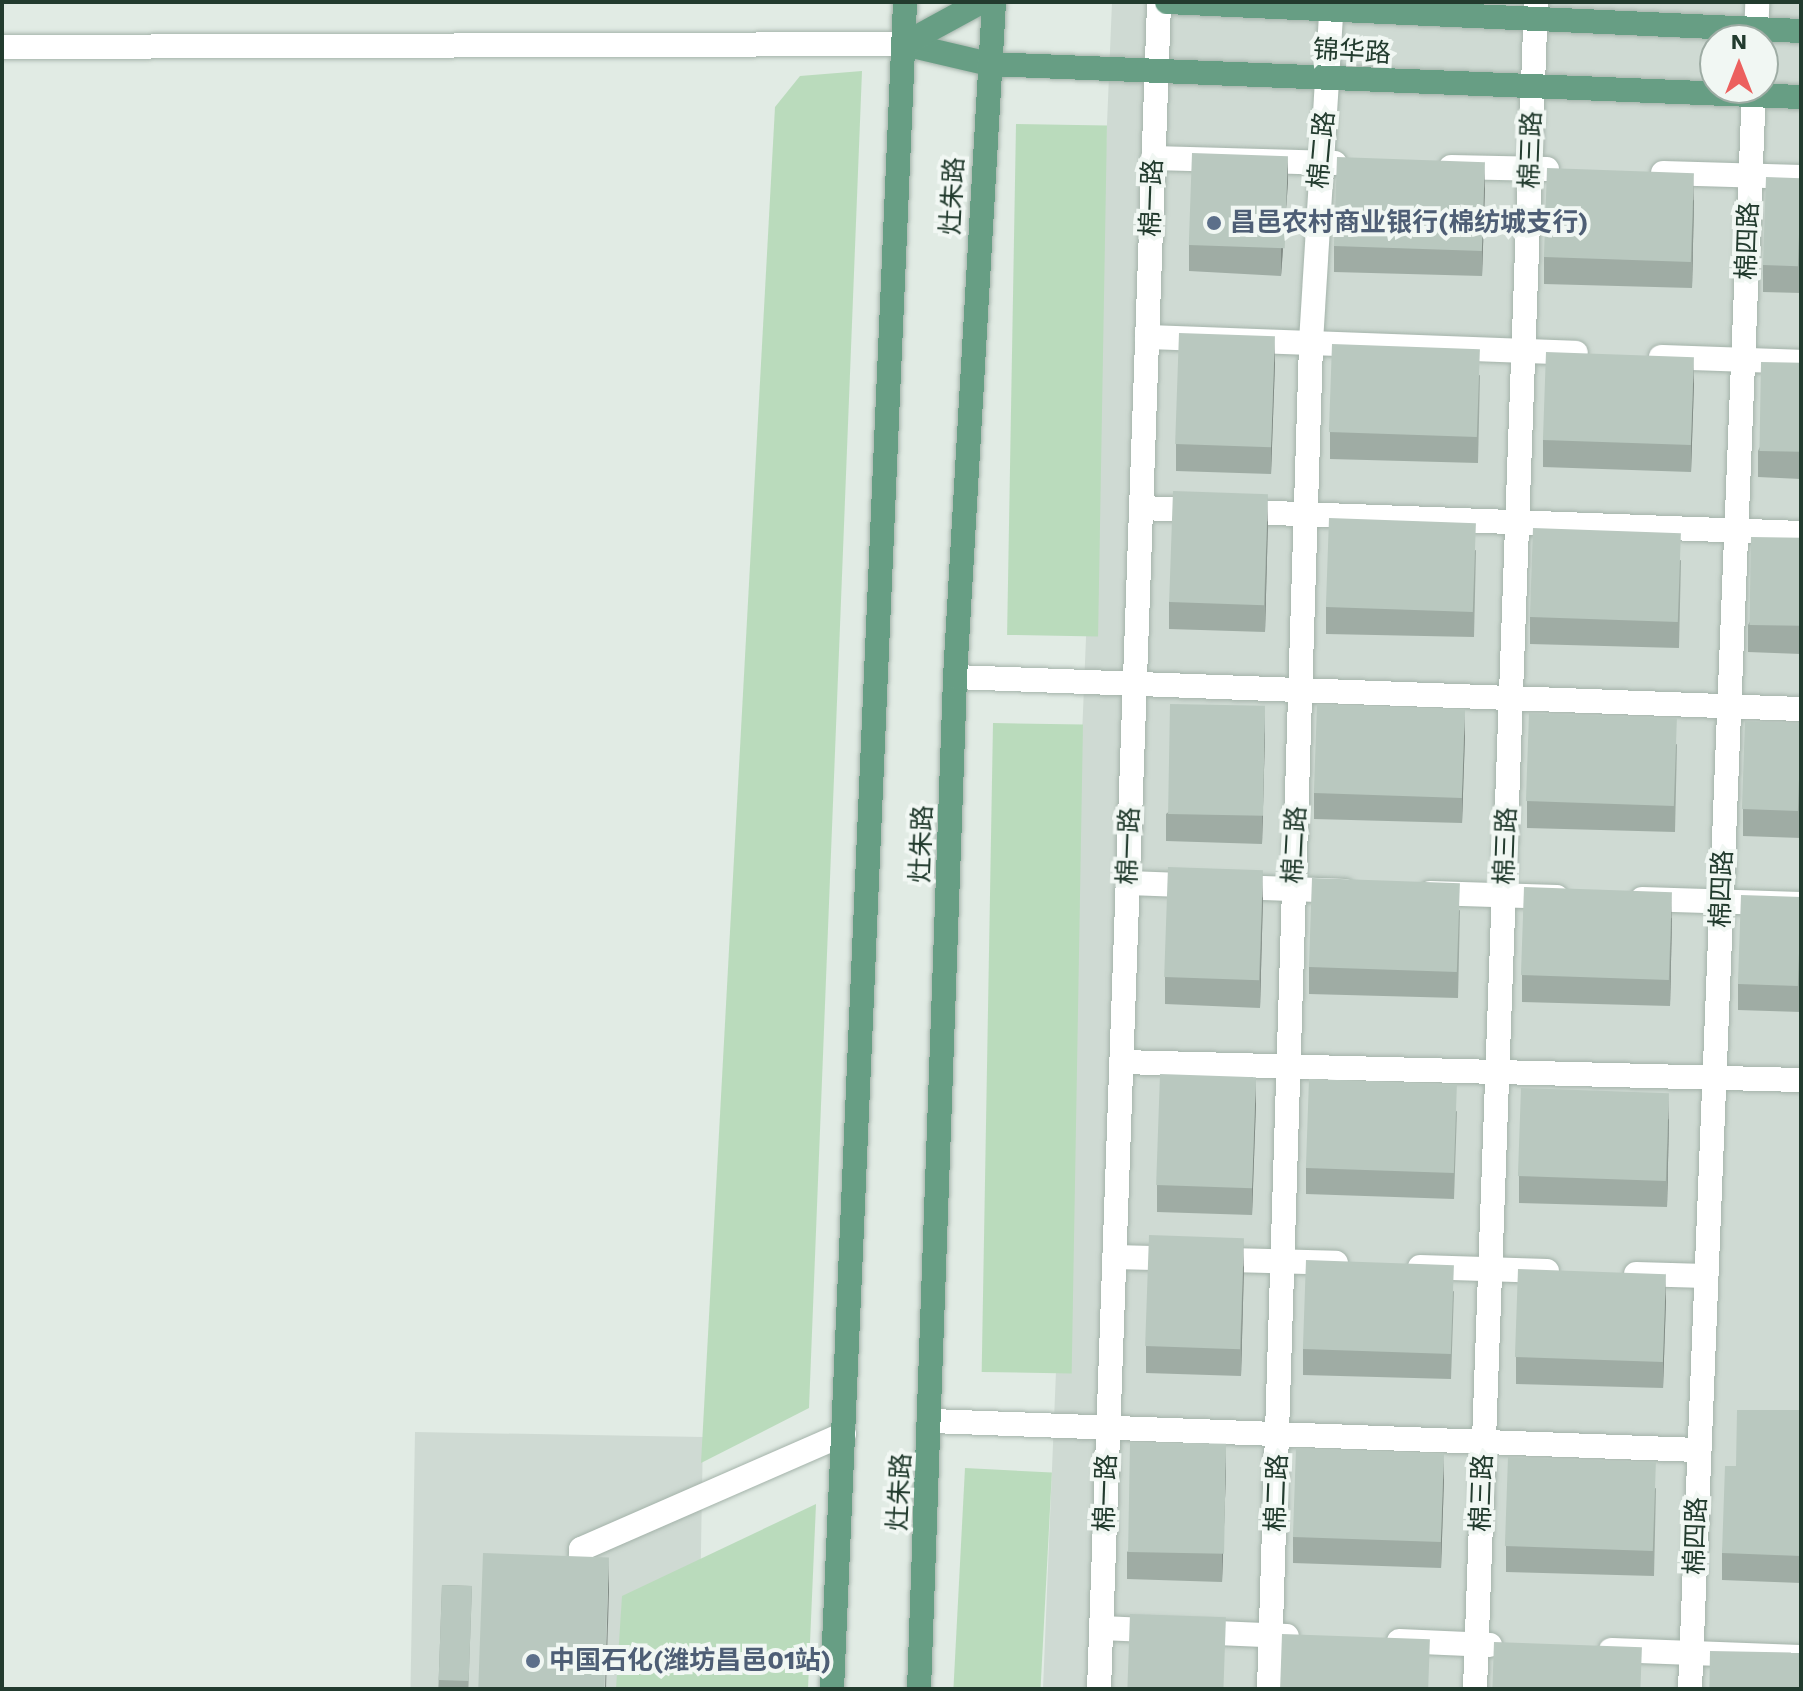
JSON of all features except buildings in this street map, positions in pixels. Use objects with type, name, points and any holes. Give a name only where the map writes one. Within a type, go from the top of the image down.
[{"type":"main road","name":"灶朱路","points":[[832,1689],[905,2]]},
{"type":"main road","name":"锦华路","points":[[904,44],[981,2]]},
{"type":"main road","name":"灶朱路","points":[[919,1689],[932,1421],[955,677],[994,2]]},
{"type":"main road","name":"锦华路","points":[[1167,2],[1536,10],[1699,29]]},
{"type":"main road","name":"锦华路","points":[[1779,33],[1801,31]]},
{"type":"main road","name":"锦华路","points":[[904,44],[989,64],[1534,88],[1699,91]]},
{"type":"main road","name":"锦华路","points":[[1779,95],[1801,97]]},
{"type":"street","name":"棉一路","points":[[1099,1689],[1159,2]]},
{"type":"street","points":[[1756,24],[1757,2]]},
{"type":"street","name":"棉二路","points":[[1269,1689],[1311,342],[1332,7]]},
{"type":"street","name":"棉三路","points":[[1475,1689],[1536,10]]},
{"type":"street","name":"锦华路","points":[[2,47],[904,44]]},
{"type":"street","name":"棉四路","points":[[1690,1689],[1753,104]]},
{"type":"street","points":[[1153,158],[1365,164]]},
{"type":"street","points":[[1425,166],[1578,170]]},
{"type":"street","points":[[1640,172],[1801,177]]},
{"type":"street","points":[[1147,337],[1602,354]]},
{"type":"street","points":[[1633,356],[1801,362]]},
{"type":"street","points":[[1141,508],[1801,533]]},
{"type":"street","points":[[955,677],[1801,709]]},
{"type":"street","points":[[1128,883],[1368,892]]},
{"type":"street","points":[[1398,892],[1582,897]]},
{"type":"street","points":[[1613,898],[1801,904]]},
{"type":"street","points":[[1121,1062],[1801,1080]]},
{"type":"street","points":[[1114,1257],[1357,1264]]},
{"type":"street","points":[[1401,1266],[1567,1272]]},
{"type":"street","points":[[1614,1273],[1706,1276]]},
{"type":"street","points":[[932,1421],[1699,1450]]},
{"type":"street","points":[[580,1582],[581,1549],[844,1434]]},
{"type":"street","points":[[1101,1628],[1319,1638]]},
{"type":"street","points":[[1366,1640],[1523,1646]]},
{"type":"street","points":[[1584,1649],[1801,1657]]},
{"type":"shaded area","points":[[1112,2],[1801,2],[1801,1689],[1043,1689]]},
{"type":"shaded area","points":[[415,1432],[703,1437],[699,1689],[411,1689]]},
{"type":"green space","points":[[862,71],[809,1408],[701,1463],[775,107],[800,76]]},
{"type":"green space","points":[[1016,124],[1107,126],[1098,637],[1007,635]]},
{"type":"green space","points":[[993,723],[1083,725],[1072,1373],[982,1372]]},
{"type":"green space","points":[[965,1468],[1052,1473],[1041,1689],[953,1689]]},
{"type":"green space","points":[[816,1504],[808,1689],[616,1689],[622,1596]]},
{"type":"place","name":"昌邑农村商业银行(棉纺城支行)","points":[[1214,223]]},
{"type":"place","name":"中国石化(潍坊昌邑01站)","points":[[533,1661]]}]
